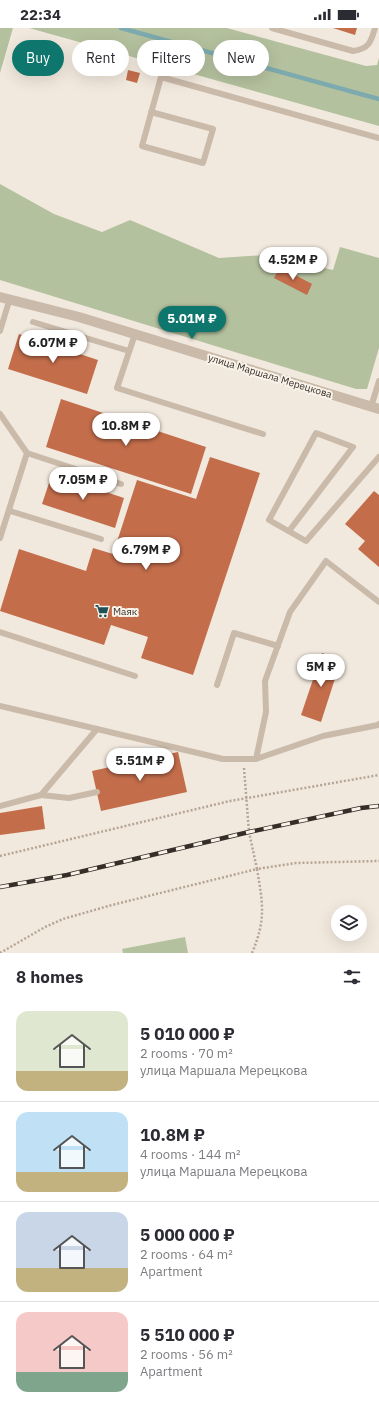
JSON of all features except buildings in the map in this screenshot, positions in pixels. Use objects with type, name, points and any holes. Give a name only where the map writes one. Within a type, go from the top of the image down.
[{"type":"street","name":"улица Маршала Мерецкова","points":[[5,297],[135,334],[375,408]]},
{"type":"lane","points":[[272,28],[353,51],[362,50],[371,42],[375,28]]},
{"type":"lane","points":[[151,112],[213,129],[203,163],[142,146],[151,112],[161,76],[379,138]]},
{"type":"lane","points":[[0,331],[5,297]]},
{"type":"lane","points":[[33,322],[129,351]]},
{"type":"lane","points":[[135,334],[117,388],[263,434]]},
{"type":"lane","points":[[375,408],[379,381]]},
{"type":"lane","points":[[0,414],[27,453],[121,484]]},
{"type":"lane","points":[[289,531],[353,447],[316,433],[269,520],[306,541],[379,457]]},
{"type":"lane","points":[[0,538],[10,511],[27,453]]},
{"type":"lane","points":[[10,511],[101,539]]},
{"type":"lane","points":[[256,759],[266,712],[265,681],[290,612],[326,561],[379,602]]},
{"type":"lane","points":[[0,632],[135,676]]},
{"type":"lane","points":[[217,685],[234,633],[278,646]]},
{"type":"lane","points":[[0,706],[223,759],[256,759],[323,736],[379,725]]},
{"type":"lane","points":[[41,795],[97,729]]},
{"type":"lane","points":[[0,806],[41,795],[69,798],[97,792]]},
{"type":"path","points":[[0,856],[246,798],[379,775]]},
{"type":"path","points":[[245,781],[249,832],[263,904],[256,944],[252,953]]},
{"type":"path","points":[[0,952],[45,927],[63,919],[112,905],[257,869],[296,863],[379,861]]},
{"type":"green space","points":[[0,28],[13,28],[0,73]]},
{"type":"green space","points":[[29,28],[227,28],[366,66],[377,65],[379,58],[379,126],[200,76],[205,76],[205,40],[137,40],[137,58],[129,56],[129,40],[72,40]]},
{"type":"green space","points":[[0,184],[54,214],[102,232],[130,220],[219,258],[265,255],[333,270],[340,247],[379,258],[379,348],[367,389],[356,389],[0,280]]},
{"type":"green space","points":[[185,937],[188,953],[123,953],[122,949]]},
{"type":"waterway","points":[[121,28],[379,99]]},
{"type":"railway","points":[[0,887],[67,875],[249,832],[361,808],[379,806]]},
{"type":"place","name":"Маяк","points":[[102,611]]}]
